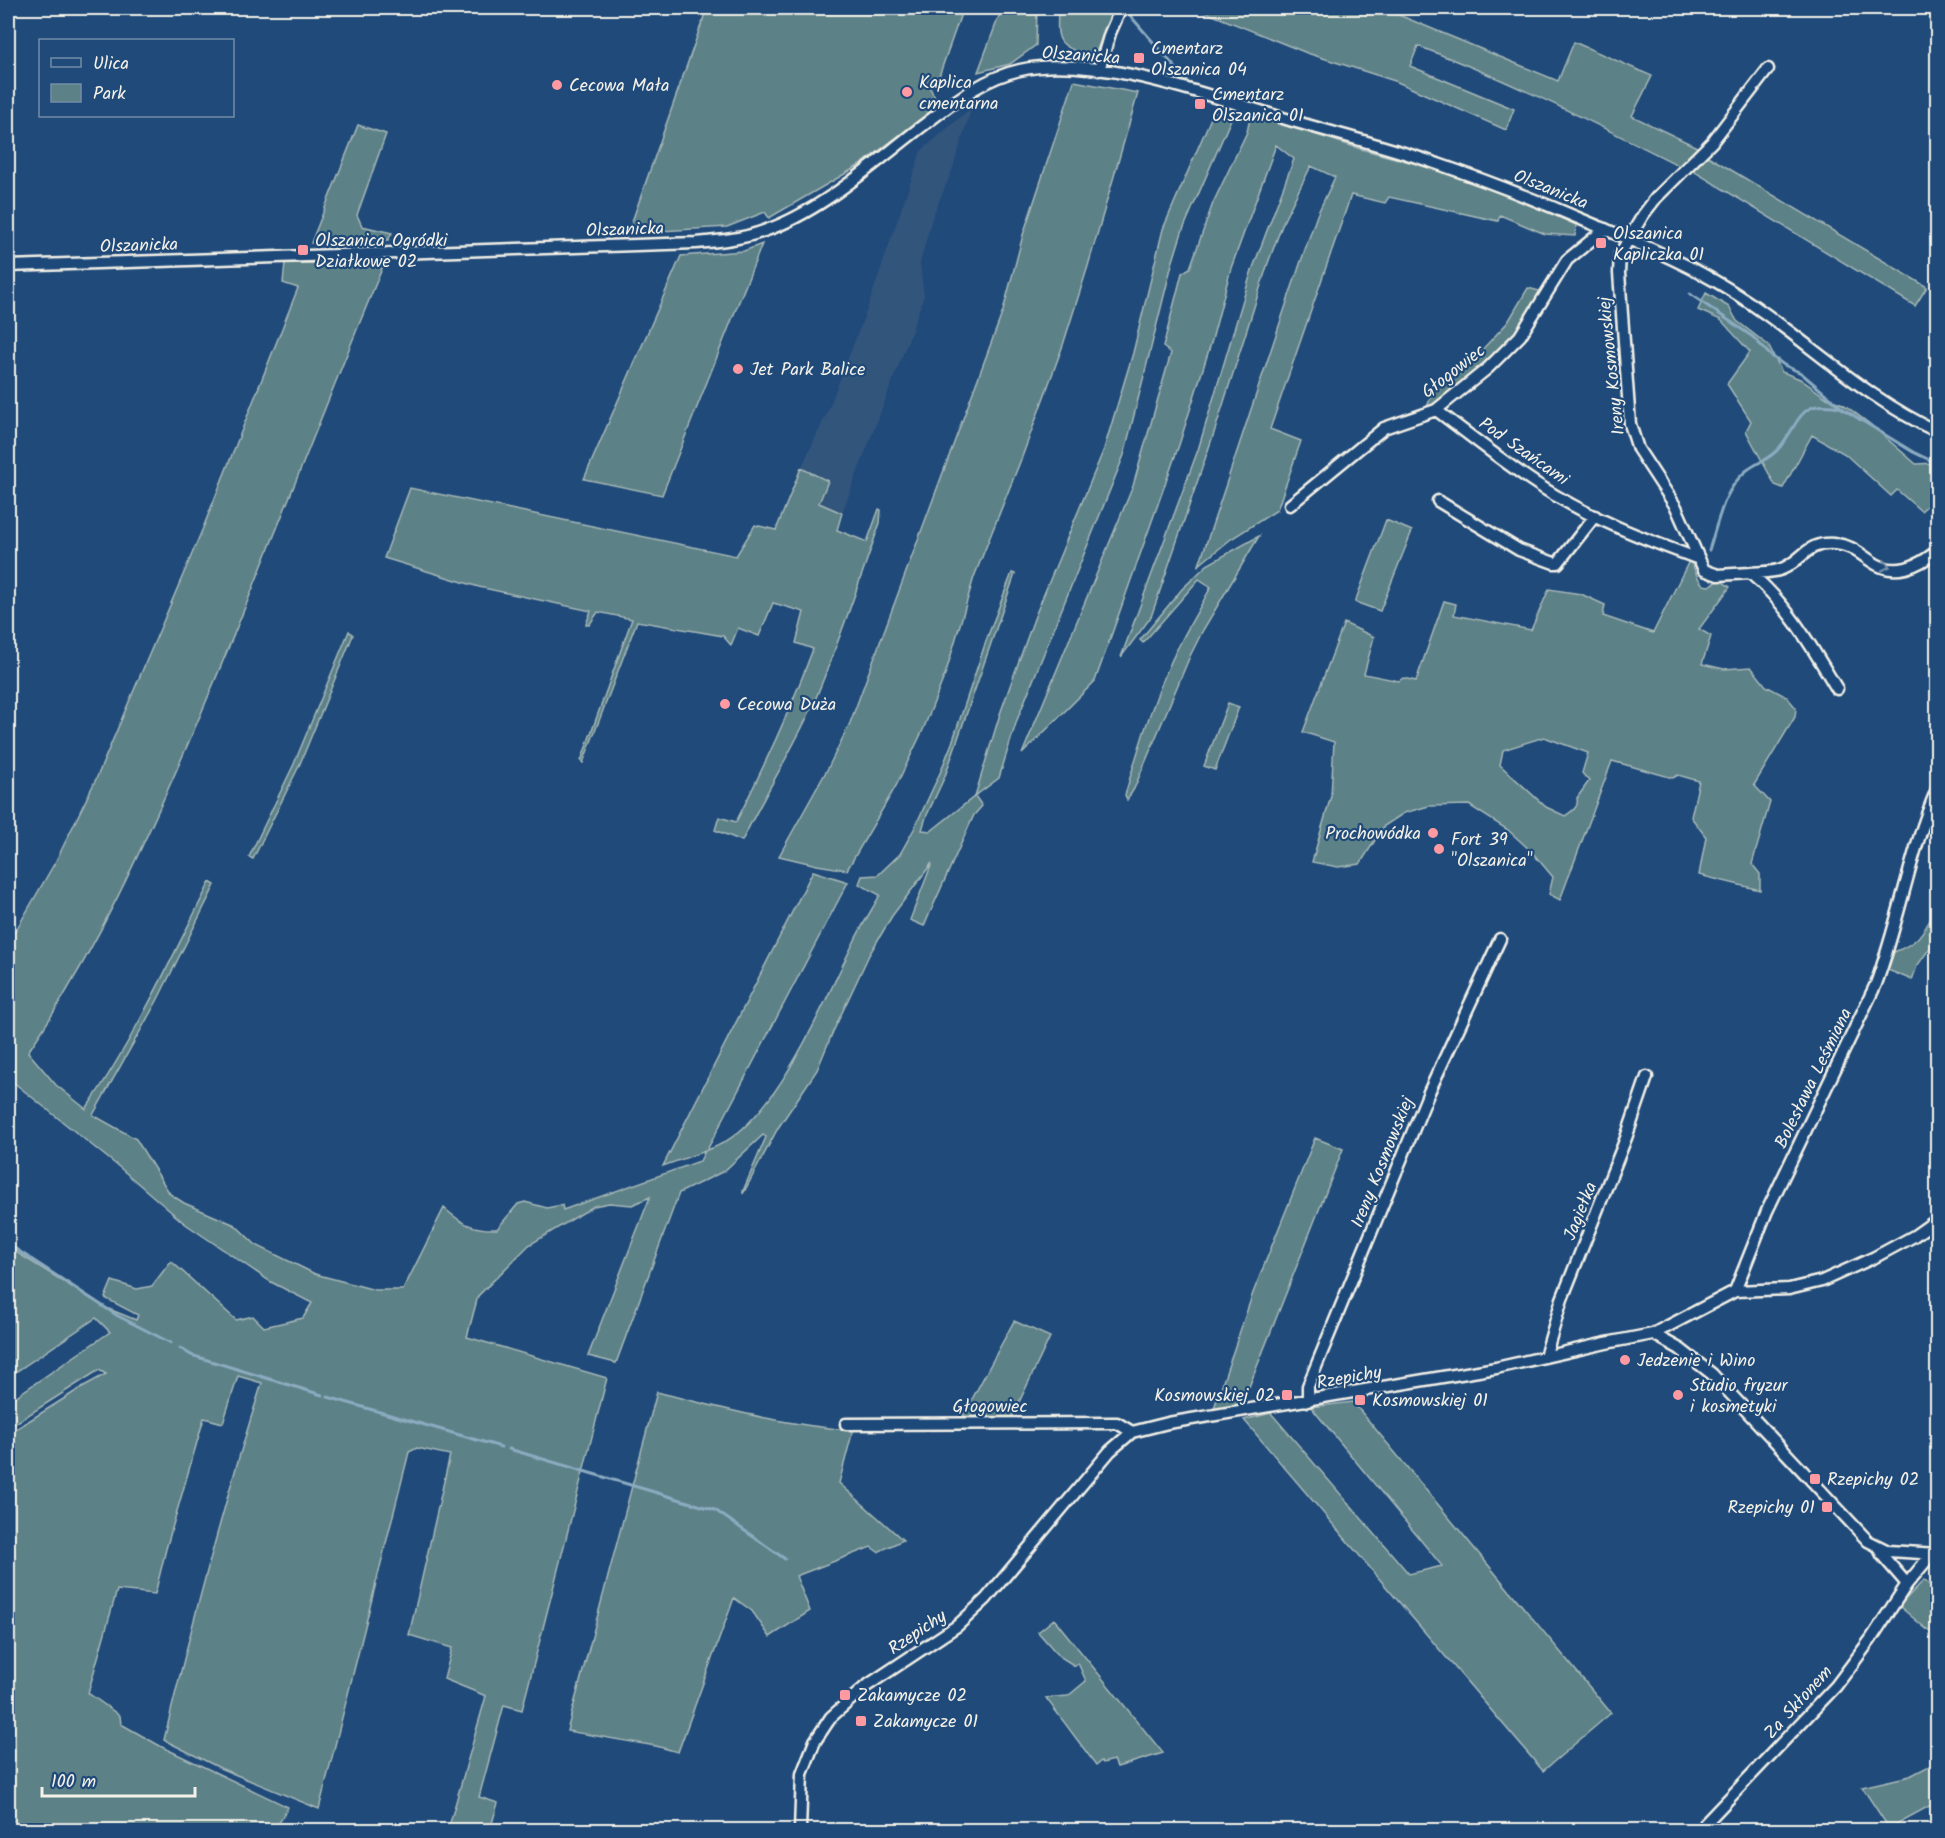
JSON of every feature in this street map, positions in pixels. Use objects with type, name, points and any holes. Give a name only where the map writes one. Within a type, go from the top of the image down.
[{"type":"street","points":[[1099,70],[1110,33],[1121,8]]},
{"type":"street","name":"Olszanicka","points":[[8,266],[685,243],[738,238],[775,227],[812,208],[956,101],[992,79],[1021,70],[1037,68],[1099,70],[1169,84],[1434,163],[1628,238],[1718,283],[1776,322],[1871,395],[1938,432]]},
{"type":"street","name":"Ireny Kosmowskiej","points":[[1699,559],[1676,507],[1638,449],[1630,424],[1619,273],[1620,254],[1628,238],[1656,198],[1712,142],[1768,69]]},
{"type":"street","name":"Głogowiec","points":[[1290,504],[1384,428],[1436,410],[1488,368],[1520,336],[1567,260],[1605,229]]},
{"type":"street","name":"Pod Szańcami","points":[[1436,410],[1540,486],[1642,538],[1699,559]]},
{"type":"street","points":[[1438,501],[1519,550],[1554,563],[1558,563],[1595,516]]},
{"type":"street","points":[[1699,559],[1704,570],[1718,575],[1750,573],[1782,569],[1813,547],[1834,544],[1848,546],[1873,563],[1892,569],[1922,563],[1938,550]]},
{"type":"street","points":[[1750,573],[1776,597],[1837,689]]},
{"type":"street","name":"Bolesława Leśmiana","points":[[1734,1291],[1767,1211],[1876,984],[1890,947],[1915,847],[1938,787]]},
{"type":"street","name":"Ireny Kosmowskiej","points":[[1308,1401],[1308,1386],[1396,1168],[1500,939]]},
{"type":"street","name":"Jagiełka","points":[[1545,1357],[1562,1299],[1626,1138],[1647,1077]]},
{"type":"street","points":[[1653,1334],[1734,1291],[1789,1289],[1822,1281],[1875,1257],[1914,1236],[1938,1219]]},
{"type":"street","points":[[1653,1334],[1680,1349],[1712,1374],[1868,1541],[1878,1547],[1901,1553],[1934,1554]]},
{"type":"street","name":"Rzepichy","points":[[800,1830],[802,1774],[815,1741],[831,1717],[866,1687],[957,1626],[986,1599],[1110,1451],[1132,1432],[1168,1423],[1496,1368],[1653,1334]]},
{"type":"street","name":"Głogowiec","points":[[846,1424],[1095,1422],[1117,1424],[1132,1432]]},
{"type":"street","points":[[1878,1547],[1907,1584]]},
{"type":"street","name":"Za Skłonem","points":[[1699,1830],[1836,1686],[1871,1639],[1907,1584],[1934,1554]]},
{"type":"shaded area","points":[[972,107],[952,171],[932,218],[920,264],[924,296],[842,513],[819,503],[828,481],[801,468],[826,415],[867,309],[921,151]]},
{"type":"green space","points":[[707,8],[963,8],[938,79],[930,88],[939,105],[860,165],[769,218],[765,212],[727,227],[628,233]]},
{"type":"green space","points":[[1002,8],[1037,8],[1036,45],[1010,64],[978,72]]},
{"type":"green space","points":[[1058,8],[1115,8],[1095,54],[1087,56],[1063,44],[1058,34]]},
{"type":"green space","points":[[1195,8],[1382,8],[1558,81],[1574,42],[1652,76],[1632,116],[1701,149],[1680,166],[1518,88],[1418,46],[1410,66],[1514,109],[1506,130],[1395,81],[1307,53]]},
{"type":"green space","points":[[1074,81],[1138,93],[1063,345],[1022,457],[974,577],[946,672],[923,730],[896,786],[847,870],[779,856],[850,723],[1003,311],[1023,235]]},
{"type":"green space","points":[[1214,111],[1231,119],[1182,232],[1124,455],[1017,720],[999,778],[975,796],[1000,714],[1035,616],[1104,449],[1133,353],[1163,229]]},
{"type":"green space","points":[[1251,114],[1361,149],[1436,169],[1508,194],[1576,225],[1575,236],[1545,234],[1500,215],[1498,221],[1389,197],[1385,203],[1351,195],[1270,429],[1301,441],[1277,510],[1231,539],[1199,565],[1317,215],[1335,177],[1311,166],[1284,220],[1268,263],[1216,427],[1151,617],[1121,657],[1198,450],[1251,273],[1294,159],[1276,145],[1231,268],[1212,340],[1179,445],[1095,681],[1022,754],[1133,486],[1171,353],[1163,347],[1182,273],[1190,268],[1213,203],[1247,132]]},
{"type":"green space","points":[[358,125],[386,134],[357,215],[362,226],[392,233],[388,240],[311,243]]},
{"type":"green space","points":[[1706,155],[1927,287],[1915,306],[1690,169]]},
{"type":"green space","points":[[762,244],[662,495],[584,479],[681,256],[744,251]]},
{"type":"green space","points":[[285,263],[384,264],[266,556],[157,813],[98,935],[53,1014],[28,1052],[56,1085],[86,1109],[121,1054],[210,882],[215,885],[157,1001],[93,1115],[136,1139],[170,1194],[184,1203],[235,1225],[256,1245],[315,1274],[375,1290],[403,1290],[444,1208],[468,1225],[497,1229],[518,1204],[525,1202],[547,1208],[562,1205],[563,1210],[700,1161],[705,1151],[663,1166],[813,871],[848,882],[707,1150],[731,1138],[754,1118],[794,1061],[880,895],[859,884],[862,876],[878,875],[900,854],[940,773],[1012,573],[1015,574],[945,776],[922,830],[931,831],[975,796],[982,806],[974,815],[924,926],[910,920],[932,863],[892,916],[869,955],[817,1070],[778,1128],[743,1194],[766,1137],[763,1135],[724,1171],[679,1193],[616,1363],[588,1356],[650,1197],[632,1205],[609,1203],[594,1206],[529,1245],[478,1296],[467,1337],[607,1378],[522,1710],[504,1705],[479,1797],[498,1803],[490,1830],[448,1830],[486,1696],[444,1679],[452,1648],[409,1635],[450,1455],[417,1448],[409,1452],[319,1809],[222,1769],[164,1740],[210,1561],[262,1383],[238,1376],[223,1423],[204,1418],[155,1594],[117,1590],[88,1693],[120,1716],[121,1724],[162,1747],[288,1807],[275,1830],[8,1830],[8,1434],[106,1374],[99,1370],[8,1428],[8,1402],[110,1332],[96,1318],[8,1377],[8,1247],[104,1307],[136,1320],[138,1315],[105,1298],[112,1281],[137,1289],[152,1286],[171,1261],[236,1320],[253,1316],[264,1327],[303,1318],[312,1303],[271,1282],[184,1223],[119,1167],[8,1078],[8,944],[57,859],[97,777],[203,528],[298,288],[283,283]]},
{"type":"green space","points":[[1528,288],[1543,292],[1526,334],[1442,411],[1427,407],[1434,388],[1478,354],[1508,322]]},
{"type":"green space","points":[[1706,293],[1729,307],[1737,321],[1768,345],[1782,372],[1800,379],[1827,398],[1843,404],[1916,464],[1936,463],[1937,497],[1921,511],[1897,490],[1891,496],[1845,454],[1812,435],[1783,488],[1775,485],[1746,431],[1751,421],[1727,384],[1750,352],[1721,320],[1698,310]]},
{"type":"green space","points":[[801,468],[828,481],[819,503],[842,513],[837,530],[867,542],[879,509],[881,510],[880,523],[812,707],[742,841],[715,830],[719,817],[736,822],[796,693],[813,649],[796,643],[804,612],[773,603],[759,636],[738,628],[731,645],[723,636],[637,621],[583,763],[581,761],[632,619],[598,612],[589,625],[586,624],[591,611],[479,587],[384,558],[410,488],[736,556],[755,525],[776,530]]},
{"type":"green space","points":[[1386,520],[1412,531],[1380,611],[1355,602]]},
{"type":"green space","points":[[1259,536],[1190,656],[1134,789],[1127,800],[1125,795],[1157,696],[1175,654],[1211,587],[1199,579],[1143,643],[1140,640],[1182,589],[1207,565]]},
{"type":"green space","points":[[1690,559],[1703,585],[1709,586],[1720,580],[1730,587],[1699,629],[1711,636],[1702,664],[1724,669],[1751,667],[1766,686],[1787,697],[1796,708],[1795,717],[1754,785],[1770,802],[1752,864],[1760,874],[1760,890],[1699,875],[1706,837],[1691,817],[1699,781],[1678,775],[1673,778],[1612,761],[1560,900],[1549,894],[1553,877],[1531,851],[1508,830],[1469,805],[1429,806],[1404,813],[1384,826],[1360,864],[1338,867],[1312,862],[1331,796],[1334,742],[1303,732],[1344,623],[1374,637],[1364,674],[1399,681],[1403,678],[1416,681],[1444,601],[1456,604],[1454,615],[1531,630],[1549,589],[1581,594],[1605,605],[1603,616],[1653,633]],"holes":[[[1544,737],[1588,753],[1582,773],[1589,781],[1577,798],[1576,807],[1565,816],[1546,807],[1500,765],[1503,750]]]},
{"type":"green space","points":[[349,631],[353,635],[299,766],[253,859],[249,857],[294,764]]},
{"type":"green space","points":[[1228,703],[1239,707],[1215,770],[1204,766]]},
{"type":"green space","points":[[1937,909],[1937,938],[1917,966],[1912,980],[1888,970],[1894,952],[1916,940]]},
{"type":"green space","points":[[1315,1138],[1343,1149],[1241,1407],[1213,1411],[1253,1293]]},
{"type":"green space","points":[[1014,1321],[1050,1337],[1012,1417],[963,1416]]},
{"type":"green space","points":[[657,1392],[803,1425],[853,1430],[839,1483],[903,1540],[878,1552],[871,1547],[796,1576],[810,1611],[770,1637],[752,1611],[734,1598],[678,1752],[656,1746],[567,1731]]},
{"type":"green space","points":[[1353,1402],[1611,1713],[1543,1771],[1244,1420],[1271,1413],[1409,1574],[1442,1566],[1311,1407]]},
{"type":"green space","points":[[1924,1580],[1937,1592],[1937,1638],[1899,1606]]},
{"type":"green space","points":[[1054,1619],[1163,1753],[1117,1767],[1114,1760],[1103,1763],[1101,1761],[1096,1765],[1046,1698],[1068,1696],[1086,1681],[1078,1663],[1075,1666],[1059,1656],[1038,1632]]},
{"type":"green space","points":[[1937,1762],[1937,1815],[1933,1804],[1889,1828],[1862,1787],[1910,1776]]},
{"type":"waterway","points":[[1127,12],[1187,81]]},
{"type":"waterway","points":[[1690,294],[1753,337],[1770,355],[1784,365],[1801,373],[1843,409],[1913,452],[1936,463]]},
{"type":"waterway","points":[[1709,550],[1722,508],[1738,479],[1776,451],[1803,413],[1818,406],[1843,408]]},
{"type":"waterway","points":[[8,1244],[118,1316],[171,1343]]},
{"type":"waterway","points":[[180,1348],[191,1355],[322,1395]]},
{"type":"waterway","points":[[328,1397],[501,1447]]},
{"type":"waterway","points":[[509,1449],[715,1510],[785,1559]]},
{"type":"place","name":"Cmentarz Olszanica 04","points":[[1139,58]]},
{"type":"place","name":"Cecowa Mała","points":[[557,85]]},
{"type":"place","name":"Kaplica cmentarna","points":[[907,92]]},
{"type":"place","name":"Cmentarz Olszanica 01","points":[[1200,104]]},
{"type":"place","name":"Olszanica Kapliczka 01","points":[[1601,243]]},
{"type":"place","name":"Olszanica Ogródki Działkowe 02","points":[[303,250]]},
{"type":"place","name":"Jet Park Balice","points":[[738,369]]},
{"type":"place","name":"Cecowa Duża","points":[[725,704]]},
{"type":"place","name":"Prochowódka","points":[[1433,833]]},
{"type":"place","name":"Fort 39 \"Olszanica\"","points":[[1439,849]]},
{"type":"place","name":"Jedzenie i Wino","points":[[1625,1360]]},
{"type":"place","name":"Kosmowskiej 02","points":[[1287,1395]]},
{"type":"place","name":"Studio fryzur i kosmetyki","points":[[1678,1395]]},
{"type":"place","name":"Kosmowskiej 01","points":[[1360,1400]]},
{"type":"place","name":"Rzepichy 02","points":[[1815,1479]]},
{"type":"place","name":"Rzepichy 01","points":[[1827,1507]]},
{"type":"place","name":"Zakamycze 02","points":[[845,1695]]},
{"type":"place","name":"Zakamycze 01","points":[[861,1721]]}]
